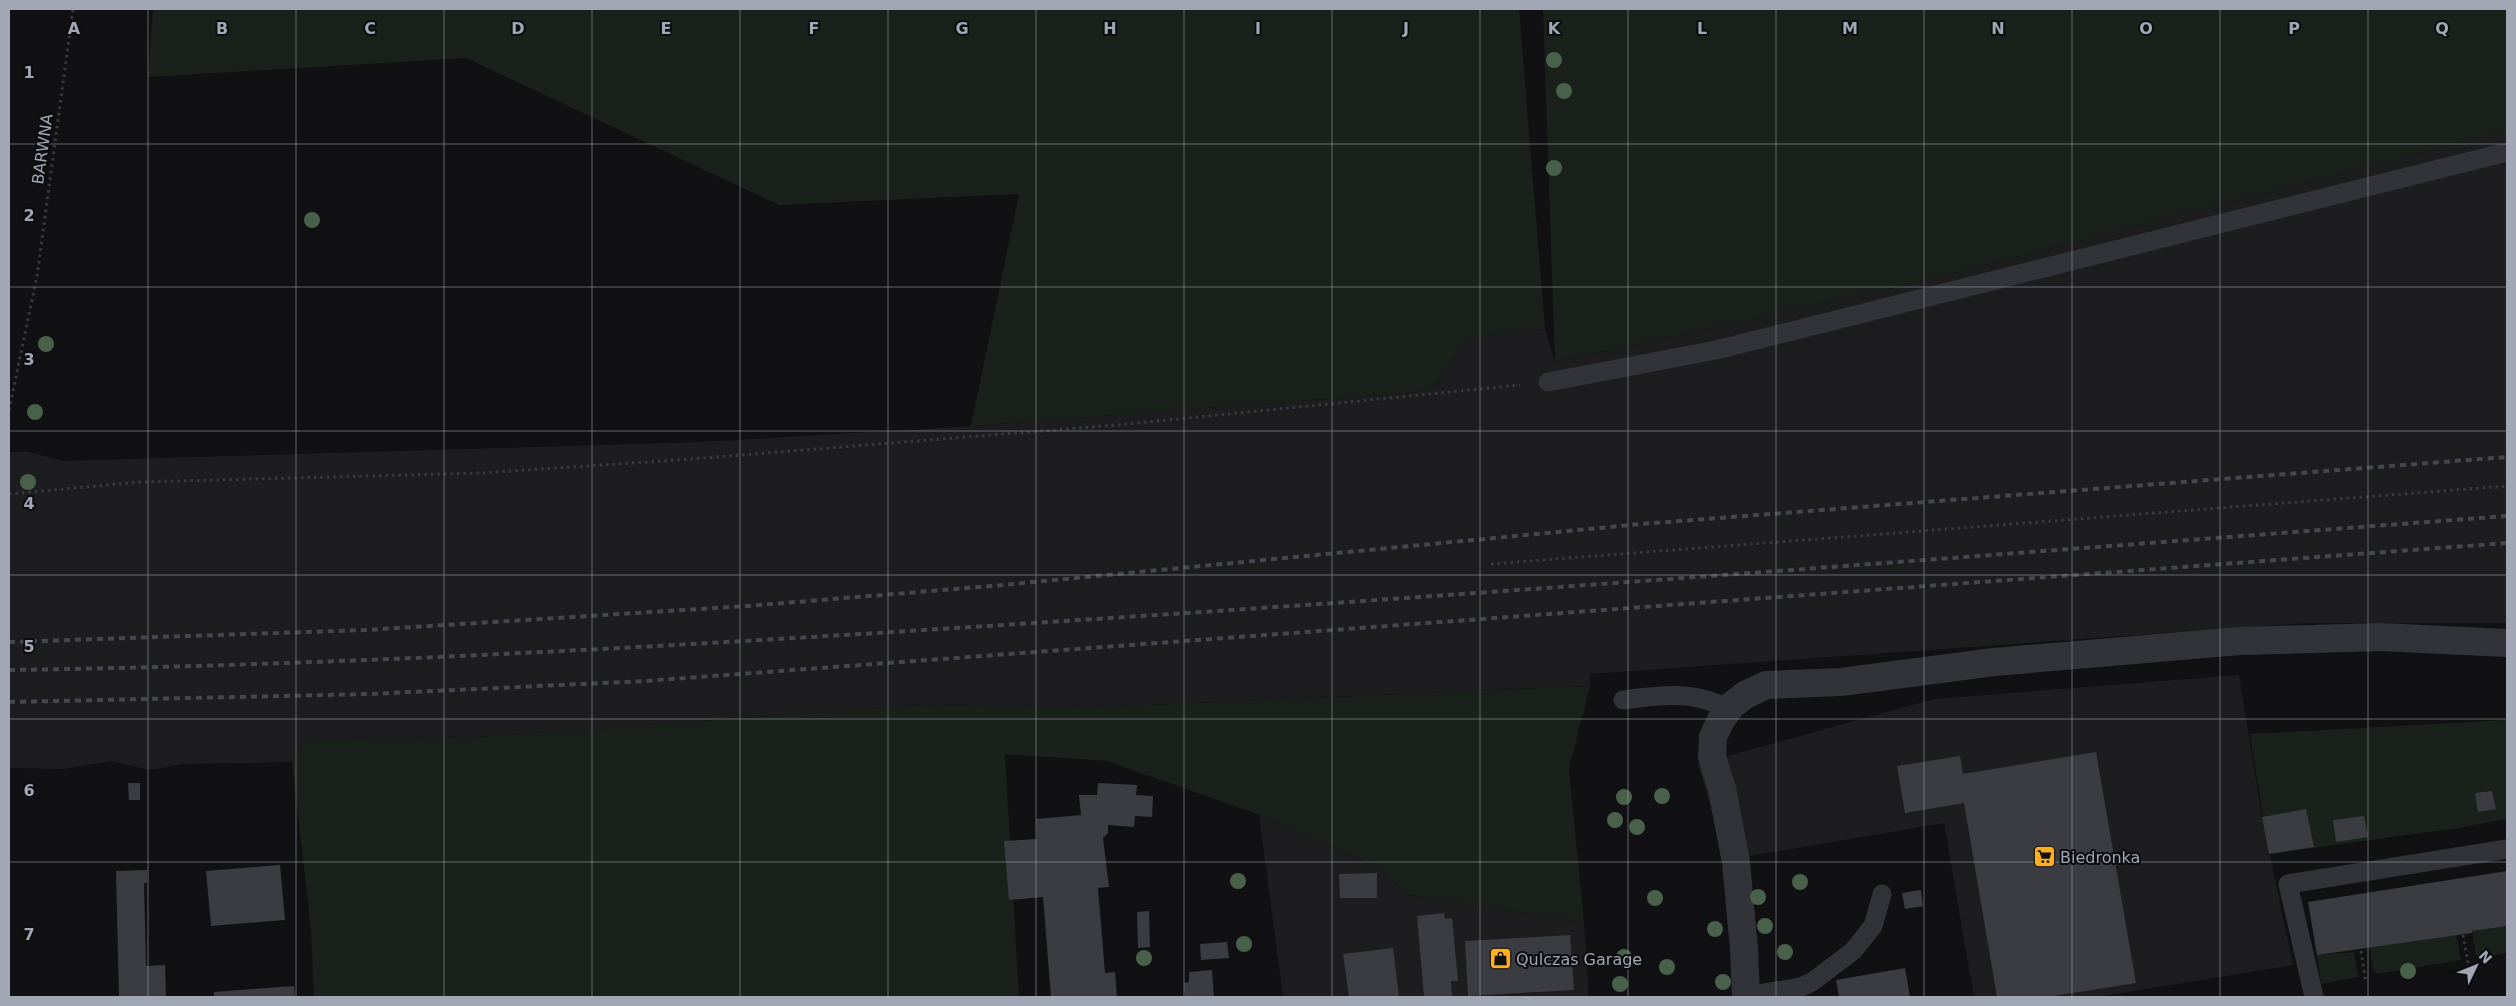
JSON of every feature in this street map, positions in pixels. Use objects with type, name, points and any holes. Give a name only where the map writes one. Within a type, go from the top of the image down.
[{"type":"street","points":[[1746,997],[1744,949],[1736,862],[1722,789],[1712,757],[1713,738],[1728,709],[1745,695],[1766,685],[1841,682],[1994,662],[2240,640],[2380,637],[2507,642]]},
{"type":"lane","points":[[1548,382],[1716,350],[2507,152]]},
{"type":"lane","points":[[1623,700],[1671,694],[1704,698],[1728,709]]},
{"type":"lane","points":[[2314,997],[2288,884],[2507,848]]},
{"type":"lane","points":[[1746,997],[1801,987],[1812,982],[1838,963],[1865,938],[1877,914],[1882,894]]},
{"type":"path","name":"BARWNA","points":[[9,410],[37,276],[74,9]]},
{"type":"path","points":[[9,494],[140,482],[481,473],[678,460],[1136,423],[1548,382]]},
{"type":"path","points":[[1491,564],[2507,486]]},
{"type":"path","points":[[2463,935],[2469,968]]},
{"type":"path","points":[[2361,951],[2366,983]]},
{"type":"shaded area","points":[[153,9],[1519,9],[1545,329],[1472,336],[1429,391],[971,426],[1019,194],[779,205],[466,58],[148,77]]},
{"type":"shaded area","points":[[1543,9],[2507,9],[2507,131],[1911,284],[1555,362]]},
{"type":"shaded area","points":[[2507,131],[2507,623],[2307,623],[1590,674],[1590,686],[1079,708],[924,705],[479,737],[305,740],[292,762],[183,764],[150,770],[111,761],[63,769],[9,768],[9,452],[29,452],[62,461],[701,442],[971,426],[1429,391],[1472,336],[1545,329],[1555,362],[1911,284]]},
{"type":"shaded area","points":[[2239,675],[2262,817],[2293,965],[2097,997],[1974,997],[1944,823],[1726,860],[1698,764],[1934,699]]},
{"type":"shaded area","points":[[1590,686],[1569,769],[1584,922],[1409,895],[1374,866],[1252,812],[1106,761],[1005,754],[1019,997],[314,997],[311,930],[292,762],[305,740],[479,737],[924,705],[1079,708]]},
{"type":"shaded area","points":[[2507,720],[2507,819],[2458,828],[2269,854],[2250,734]]},
{"type":"shaded area","points":[[1259,815],[1374,866],[1409,895],[1584,922],[1589,997],[1283,997]]},
{"type":"shaded area","points":[[2507,926],[2507,953],[2478,958],[2472,931]]},
{"type":"shaded area","points":[[2456,934],[2461,960],[2377,974],[2373,970],[2370,947]]},
{"type":"shaded area","points":[[2354,952],[2358,977],[2321,984],[2317,955]]},
{"type":"building","name":"Biedronka","points":[[2096,752],[2136,983],[2048,997],[1997,997],[1964,803],[1905,813],[1897,766],[1960,756],[1963,774]]},
{"type":"building","points":[[128,783],[140,783],[140,800],[129,800]]},
{"type":"building","points":[[1098,783],[1137,785],[1136,795],[1153,796],[1152,817],[1135,816],[1134,827],[1108,825],[1108,833],[1103,838],[1109,887],[1098,888],[1105,973],[1115,972],[1117,997],[1051,997],[1043,897],[1009,900],[1004,841],[1037,839],[1036,819],[1081,815],[1079,795],[1097,795]]},
{"type":"building","points":[[2492,791],[2496,809],[2478,812],[2475,793]]},
{"type":"building","points":[[2306,809],[2314,847],[2269,854],[2262,817]]},
{"type":"building","points":[[2364,816],[2368,837],[2336,842],[2333,820]]},
{"type":"building","points":[[280,865],[285,920],[211,926],[206,871]]},
{"type":"building","points":[[147,870],[147,883],[144,883],[146,966],[165,965],[166,997],[119,997],[116,871]]},
{"type":"building","points":[[2507,871],[2507,926],[2472,931],[2472,933],[2317,955],[2308,902]]},
{"type":"building","points":[[1377,873],[1377,898],[1340,898],[1339,874]]},
{"type":"building","points":[[1921,890],[1923,906],[1905,909],[1902,893]]},
{"type":"building","points":[[1149,911],[1150,947],[1138,948],[1137,912]]},
{"type":"building","points":[[1444,913],[1445,919],[1452,918],[1458,981],[1451,981],[1452,997],[1424,997],[1417,916]]},
{"type":"building","points":[[1570,935],[1574,990],[1468,996],[1465,941]]},
{"type":"building","points":[[1227,942],[1229,958],[1201,960],[1200,944]]},
{"type":"building","points":[[1393,948],[1399,997],[1349,997],[1343,954]]},
{"type":"building","points":[[1905,968],[1910,997],[1839,997],[1836,980]]},
{"type":"building","points":[[1212,970],[1214,997],[1185,997],[1184,983],[1189,982],[1189,972]]},
{"type":"building","points":[[294,986],[295,997],[214,997],[214,992]]},
{"type":"railway","points":[[9,642],[366,630],[747,606],[992,586],[1641,524],[2507,457]]},
{"type":"railway","points":[[9,670],[405,658],[801,638],[1425,597],[2507,516]]},
{"type":"railway","points":[[9,702],[370,694],[645,681],[2507,543]]},
{"type":"place","name":"Biedronka","points":[[2044,857]]},
{"type":"place","name":"Qulczas Garage","points":[[1500,959]]}]
